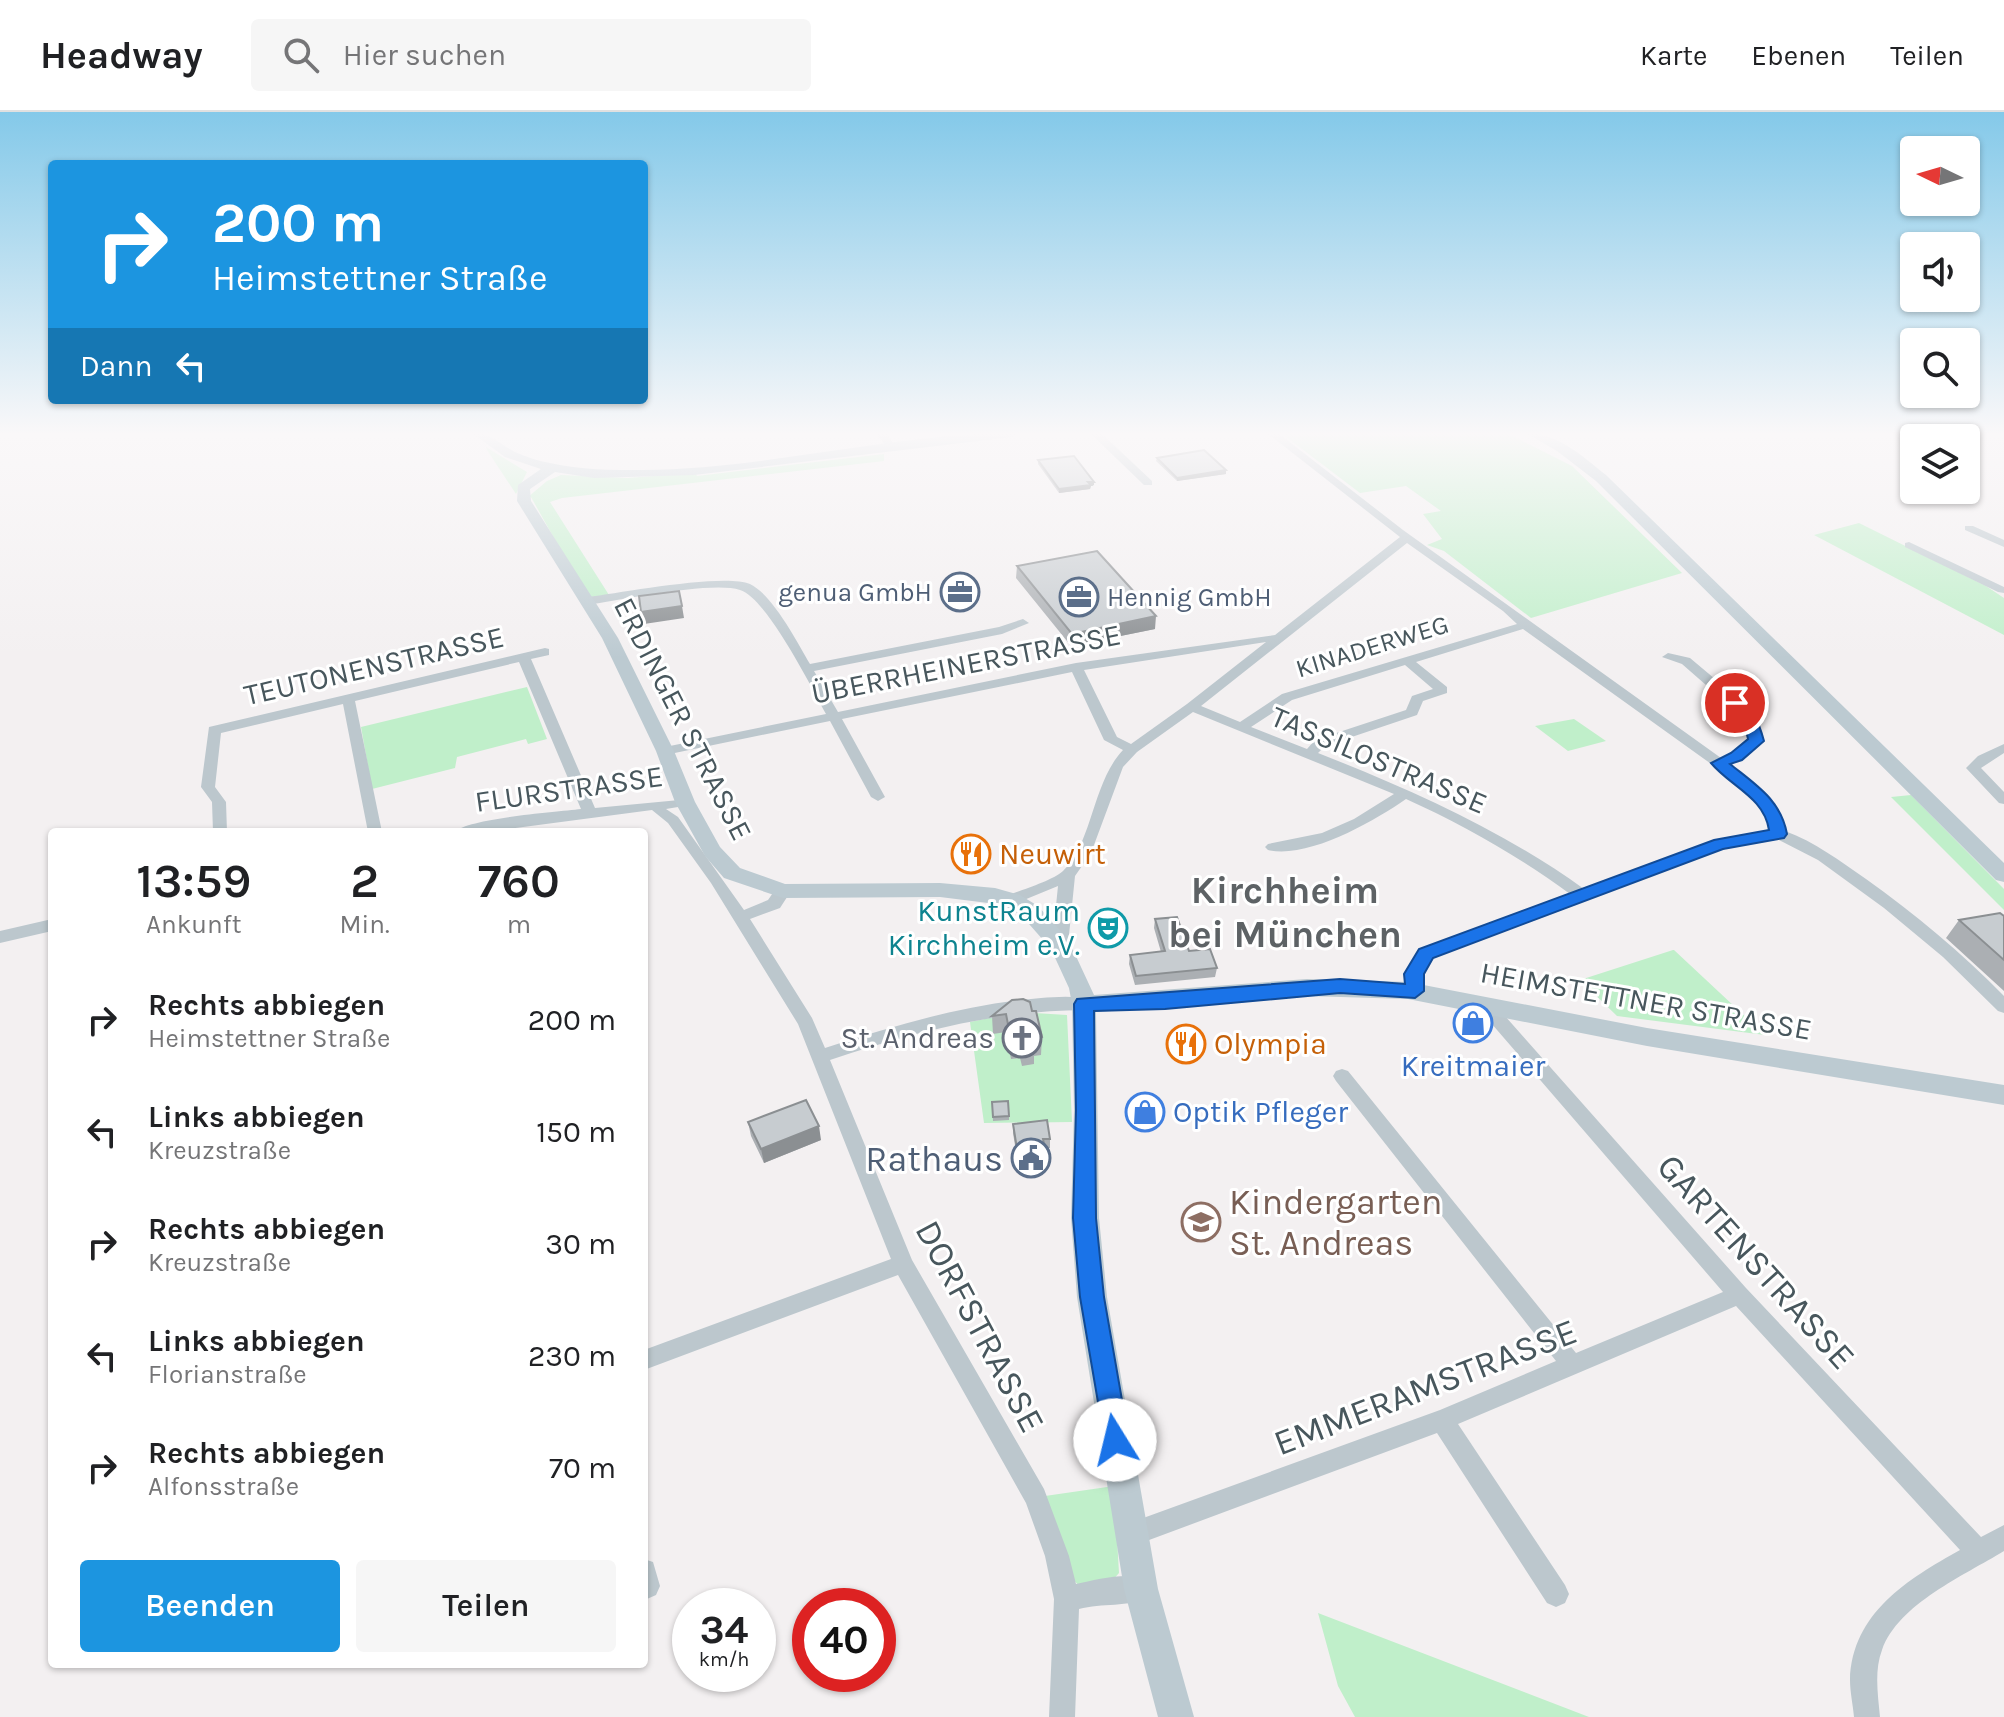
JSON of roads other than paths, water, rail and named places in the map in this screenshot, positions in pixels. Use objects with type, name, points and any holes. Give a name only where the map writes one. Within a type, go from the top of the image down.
[{"type":"street","name":"ERDINGER STRASSE","points":[[530,508],[588,601],[665,751],[685,802],[724,876],[783,891],[940,890],[1012,900]]},
{"type":"street","points":[[1369,508],[1763,798],[1775,816],[1778,834]]},
{"type":"street","points":[[1631,508],[2004,875]]},
{"type":"street","points":[[1969,528],[2004,544]]},
{"type":"street","points":[[1060,945],[1067,876],[1083,853],[1116,766],[1132,749],[1279,640],[1407,537]]},
{"type":"street","points":[[1909,545],[2003,586]]},
{"type":"street","points":[[588,601],[725,585],[751,588],[762,597],[808,668],[878,797]]},
{"type":"street","points":[[808,668],[1002,630],[1023,623]]},
{"type":"street","name":"KINADERWEG","points":[[1240,728],[1287,697],[1525,625]]},
{"type":"street","name":"ÜBERRHEINERSTRASSE","points":[[665,751],[1076,667],[1271,638],[1279,640]]},
{"type":"street","name":"TEUTONENSTRASSE","points":[[220,828],[219,802],[208,787],[214,730],[545,652]]},
{"type":"street","points":[[1668,657],[1686,661],[1751,721],[1756,741],[1736,757],[1719,763]]},
{"type":"street","points":[[524,658],[590,813]]},
{"type":"street","points":[[1309,755],[1320,743],[1412,712],[1417,699],[1442,690],[1407,661]]},
{"type":"street","points":[[1076,667],[1111,740],[1132,749]]},
{"type":"street","points":[[348,698],[374,828]]},
{"type":"street","name":"TASSILOSTRASSE","points":[[1192,707],[1405,793],[1548,868],[1581,894]]},
{"type":"street","points":[[2004,748],[1973,768],[1976,775],[2004,800]]},
{"type":"street","points":[[1273,847],[1313,841],[1363,823],[1405,793]]},
{"type":"street","name":"FLURSTRASSE","points":[[488,828],[685,802]]},
{"type":"street","name":"DORFSTRASSE","points":[[658,806],[724,876],[740,917],[806,1023],[903,1264],[1036,1497],[1057,1556],[1067,1599],[1062,1717]]},
{"type":"street","points":[[1415,991],[1414,974],[1426,953],[1720,844],[1778,834],[1794,839],[1876,894],[1945,951],[2004,1007]]},
{"type":"street","points":[[1012,900],[1067,876]]},
{"type":"street","points":[[740,917],[774,904],[783,891]]},
{"type":"street","points":[[1012,900],[1030,911],[1060,945],[1076,977],[1084,1004],[1086,1233],[1092,1297],[1141,1589],[1176,1717]]},
{"type":"street","points":[[0,937],[48,926]]},
{"type":"street","name":"HEIMSTETTNER STRASSE","points":[[1084,1004],[1165,1002],[1340,986],[1415,991],[1594,1027],[2004,1095]]},
{"type":"street","points":[[819,1057],[891,1033],[977,1011],[1008,1005],[1084,1004]]},
{"type":"street","name":"GARTENSTRASSE","points":[[1495,1007],[1497,1018],[1739,1295],[1979,1553]]},
{"type":"street","points":[[1342,1076],[1573,1366]]},
{"type":"street","points":[[648,1359],[903,1264]]},
{"type":"street","name":"EMMERAMSTRASSE","points":[[1133,1534],[1442,1420],[1739,1295]]},
{"type":"street","points":[[1442,1420],[1556,1594]]},
{"type":"street","points":[[1867,1717],[1865,1667],[1869,1643],[1879,1623],[1915,1591],[2004,1537]]},
{"type":"street","points":[[1067,1599],[1096,1592],[1141,1589]]},
{"type":"place","name":"genua GmbH","points":[[960,592]]},
{"type":"place","name":"Hennig GmbH","points":[[1079,597]]},
{"type":"place","name":"Neuwirt","points":[[971,854]]},
{"type":"place","name":"KunstRaum Kirchheim e.V.","points":[[1108,928]]},
{"type":"place","name":"Kreitmaier","points":[[1473,1023]]},
{"type":"place","name":"St. Andreas","points":[[1022,1038]]},
{"type":"place","name":"Olympia","points":[[1186,1044]]},
{"type":"place","name":"Optik Pfleger","points":[[1145,1112]]},
{"type":"place","name":"Rathaus","points":[[1031,1158]]},
{"type":"place","name":"Kindergarten St. Andreas","points":[[1201,1222]]},
{"type":"district","name":"Kirchheim bei München","points":[[1285,912]]}]
